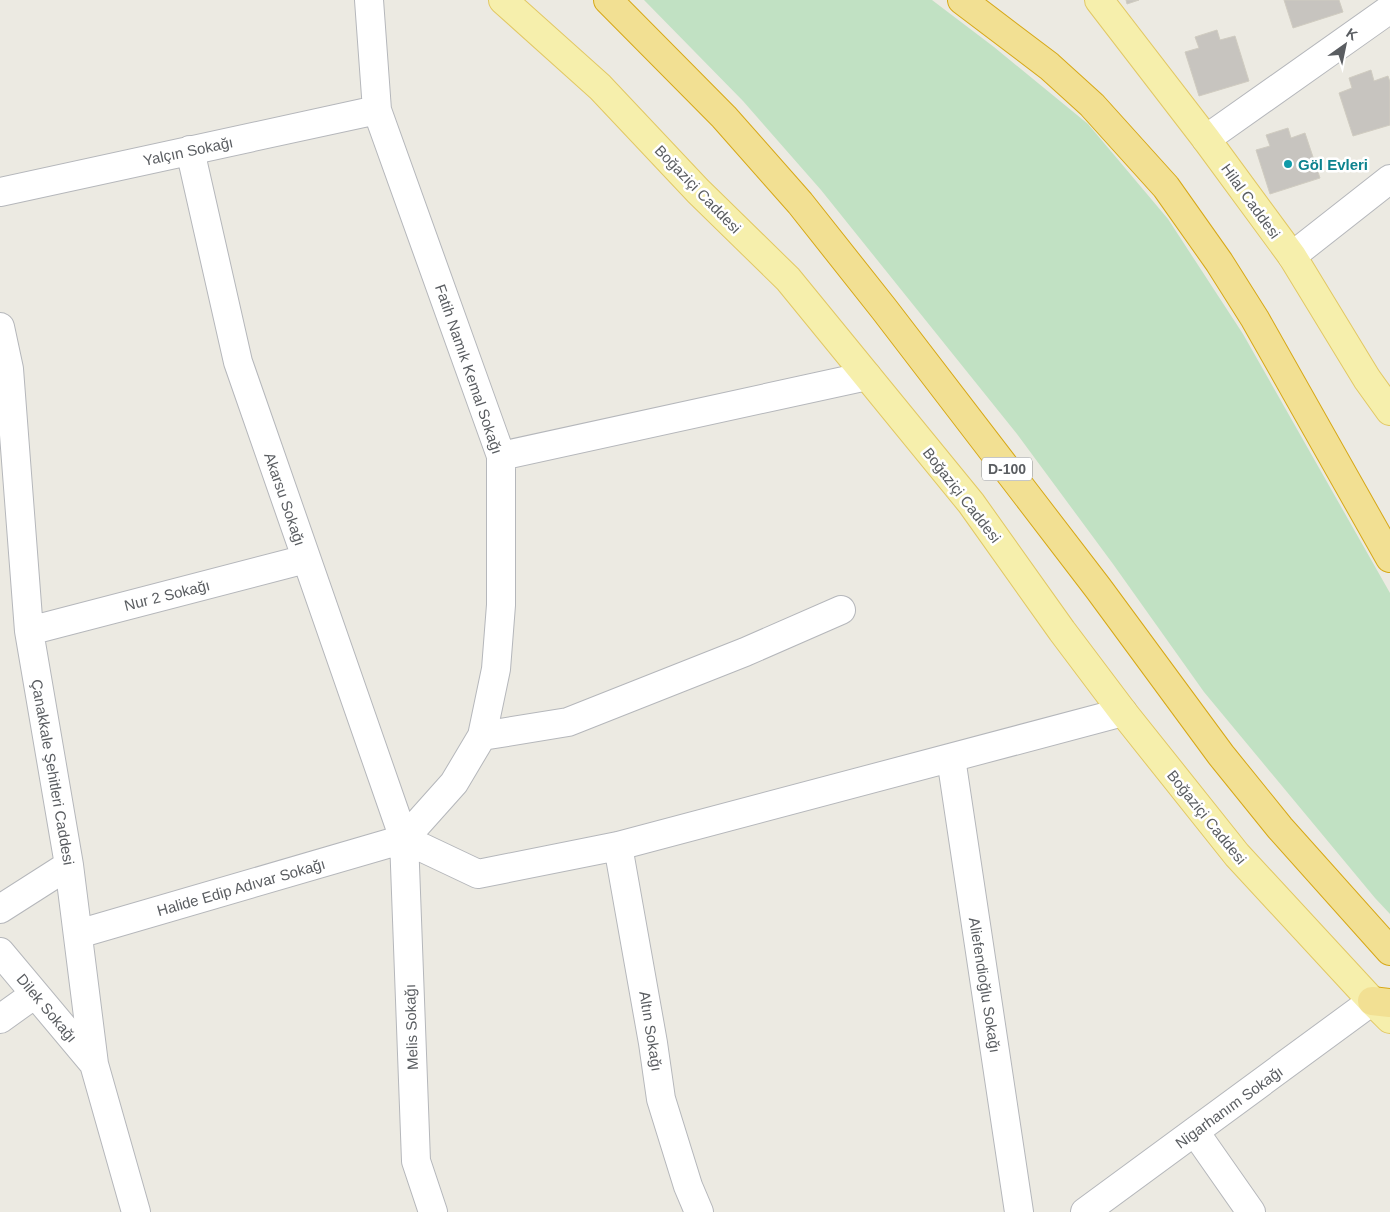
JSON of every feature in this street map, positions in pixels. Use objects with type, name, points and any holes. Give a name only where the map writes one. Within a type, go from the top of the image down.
[{"type":"highway","name":"D-100","points":[[608,0],[724,117],[800,203],[884,309],[1098,588],[1221,755],[1280,828],[1390,951]]},
{"type":"highway","points":[[962,0],[1049,66],[1092,105],[1166,187],[1220,262],[1255,318],[1390,558]]},
{"type":"main road","name":"Boğaziçi Caddesi","points":[[503,0],[600,87],[698,191],[788,279],[971,503],[1062,631],[1123,712],[1237,855],[1384,1008]]},
{"type":"main road","name":"Hilal Caddesi","points":[[1099,0],[1206,139],[1292,256],[1367,379],[1390,411]]},
{"type":"street","name":"Fatih Namık Kemal Sokağı","points":[[369,0],[377,110],[500,456],[502,605],[496,669],[482,736],[454,783],[404,840]]},
{"type":"street","points":[[1206,139],[1390,9]]},
{"type":"street","name":"Yalçın Sokağı","points":[[0,192],[377,110]]},
{"type":"street","name":"Akarsu Sokağı","points":[[190,150],[238,362],[404,840]]},
{"type":"street","points":[[1292,256],[1390,179]]},
{"type":"street","name":"Çanakkale Şehitleri Caddesi","points":[[0,327],[29,631],[69,865],[94,1064],[136,1212]]},
{"type":"street","points":[[500,456],[867,376]]},
{"type":"street","name":"Nur 2 Sokağı","points":[[29,631],[306,559]]},
{"type":"street","points":[[482,736],[568,722],[745,652],[841,610]]},
{"type":"street","points":[[404,840],[478,874],[618,846],[1123,712]]},
{"type":"street","name":"Aliefendioğlu Sokağı","points":[[951,758],[1019,1212]]},
{"type":"street","name":"Halide Edip Adıvar Sokağı","points":[[78,934],[404,840]]},
{"type":"street","name":"Melis Sokağı","points":[[404,840],[416,1161],[432,1212]]},
{"type":"street","name":"Altın Sokağı","points":[[618,846],[661,1099],[688,1186],[699,1212]]},
{"type":"street","points":[[0,909],[69,865]]},
{"type":"street","name":"Dilek Sokağı","points":[[0,952],[94,1064]]},
{"type":"street","points":[[0,1019],[36,994]]},
{"type":"street","name":"Nigarhanım Sokağı","points":[[1085,1212],[1195,1132],[1384,1008]]},
{"type":"street","points":[[1195,1132],[1251,1212]]},
{"type":"green space","points":[[644,0],[932,0],[994,47],[1088,124],[1168,219],[1243,334],[1390,593],[1390,914],[1204,692],[1017,434],[821,190],[743,101]]},
{"type":"building","points":[[1126,0],[1139,0],[1127,4]]},
{"type":"building","points":[[1284,0],[1339,0],[1343,12],[1293,28]]},
{"type":"building","points":[[1217,30],[1220,40],[1235,36],[1249,81],[1199,96],[1185,52],[1199,48],[1195,37]]},
{"type":"building","name":"Göl Evleri","points":[[1371,70],[1374,81],[1388,76],[1390,82],[1390,125],[1353,136],[1339,93],[1352,88],[1349,78]]},
{"type":"building","name":"Göl Evleri","points":[[1288,128],[1291,138],[1305,133],[1320,178],[1270,194],[1256,150],[1270,146],[1266,135]]},
{"type":"place","name":"Göl Evleri","points":[[1288,164]]}]
